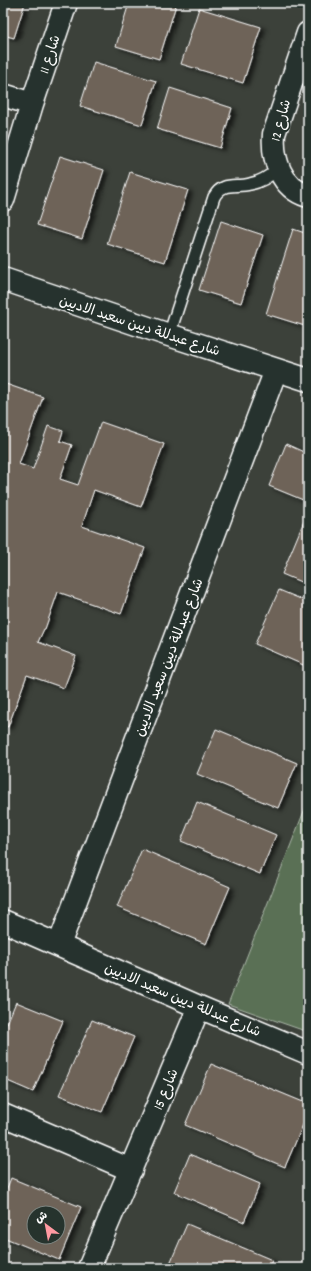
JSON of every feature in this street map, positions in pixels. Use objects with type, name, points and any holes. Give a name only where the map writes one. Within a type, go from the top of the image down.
[{"type":"street","name":"شارع 11","points":[[3,200],[32,104],[66,3]]},
{"type":"street","name":"شارع 12","points":[[308,33],[274,134],[274,152],[278,169],[285,180],[294,188],[308,196]]},
{"type":"street","points":[[3,95],[32,104]]},
{"type":"street","name":"شارع عبدللة ديين سعيد الاديين","points":[[3,279],[308,380]]},
{"type":"street","name":"شارع عبدللة ديين سعيد الاديين","points":[[59,945],[276,370]]},
{"type":"street","name":"شارع عبدللة ديين سعيد الاديين","points":[[3,921],[308,1053]]},
{"type":"street","name":"شارع 15","points":[[89,1268],[199,1007]]},
{"type":"street","points":[[3,1115],[130,1170]]},
{"type":"lane","points":[[169,335],[216,193],[225,186],[244,185],[257,182],[272,175],[278,169]]},
{"type":"green space","points":[[308,801],[308,1032],[228,1004]]},
{"type":"building","points":[[3,3],[25,3],[14,38],[3,35]]},
{"type":"building","points":[[129,3],[168,3],[176,5],[159,59],[116,46]]},
{"type":"building","points":[[199,8],[261,27],[243,83],[181,64]]},
{"type":"building","points":[[94,62],[156,81],[142,125],[80,106]]},
{"type":"building","points":[[170,88],[232,108],[220,148],[157,129]]},
{"type":"building","points":[[60,156],[104,170],[82,239],[37,225]]},
{"type":"building","points":[[130,172],[188,190],[165,262],[107,244]]},
{"type":"building","points":[[221,221],[263,235],[241,303],[199,290]]},
{"type":"building","points":[[293,229],[308,234],[308,327],[266,314]]},
{"type":"building","points":[[3,383],[43,397],[19,464],[33,469],[48,426],[63,431],[60,441],[72,445],[60,479],[78,485],[101,422],[164,444],[141,507],[94,490],[82,526],[145,548],[121,614],[58,592],[45,629],[38,642],[76,656],[64,688],[27,675],[8,727],[3,725]]},
{"type":"building","points":[[286,444],[308,454],[308,502],[269,486]]},
{"type":"building","points":[[304,521],[308,523],[308,585],[282,574]]},
{"type":"building","points":[[279,590],[308,602],[308,667],[255,644]]},
{"type":"building","points":[[216,729],[297,763],[278,808],[197,774]]},
{"type":"building","points":[[197,802],[276,835],[260,874],[181,841]]},
{"type":"building","points":[[142,849],[230,887],[206,944],[117,907]]},
{"type":"building","points":[[16,1002],[63,1021],[33,1092],[3,1079],[3,1033]]},
{"type":"building","points":[[92,1020],[134,1037],[102,1112],[59,1095]]},
{"type":"building","points":[[211,1064],[308,1104],[308,1113],[285,1167],[185,1125]]},
{"type":"building","points":[[190,1154],[260,1184],[244,1222],[174,1192]]},
{"type":"building","points":[[11,1178],[81,1207],[66,1243],[66,1205],[26,1205],[26,1245],[65,1245],[59,1260],[3,1237],[3,1198]]},
{"type":"building","points":[[187,1224],[272,1260],[269,1268],[168,1268]]},
{"type":"building","points":[[3,1263],[14,1268],[3,1268]]}]
